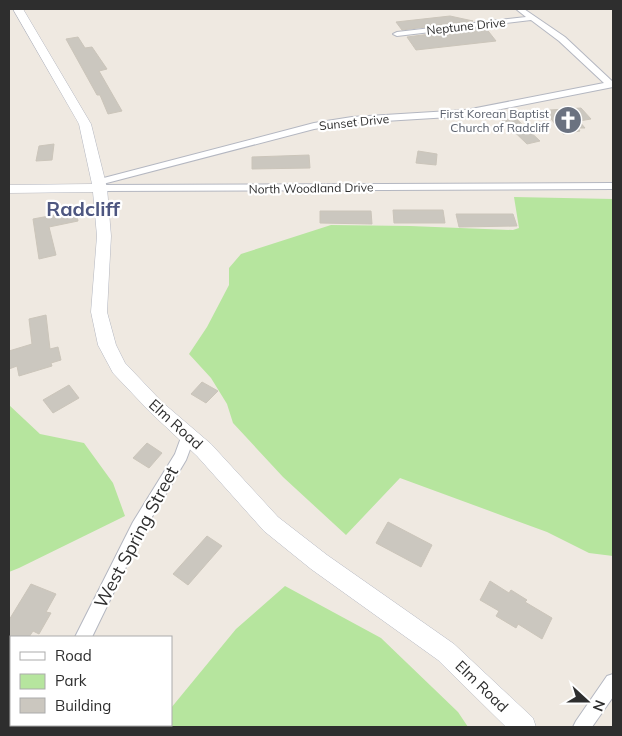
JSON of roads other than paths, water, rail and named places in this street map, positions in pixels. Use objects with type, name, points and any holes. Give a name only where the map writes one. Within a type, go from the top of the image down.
[{"type":"street","name":"Elm Road","points":[[18,9],[66,88],[85,124],[99,185],[104,236],[99,312],[104,336],[120,368],[156,407],[204,450],[272,524],[319,562],[446,652],[524,727]]},
{"type":"street","points":[[520,9],[562,39],[612,84]]},
{"type":"street","name":"Neptune Drive","points":[[397,34],[534,18]]},
{"type":"street","name":"Sunset Drive","points":[[99,185],[314,126],[352,120],[466,113],[612,84]]},
{"type":"street","name":"North Woodland Drive","points":[[9,189],[99,185],[613,186]]},
{"type":"street","name":"West Spring Street","points":[[84,636],[138,527],[180,456],[188,436]]},
{"type":"street","points":[[582,727],[613,682]]},
{"type":"place","name":"First Korean Baptist Church of Radcliff","points":[[568,120]]},
{"type":"district","name":"Radcliff","points":[[83,208]]}]
